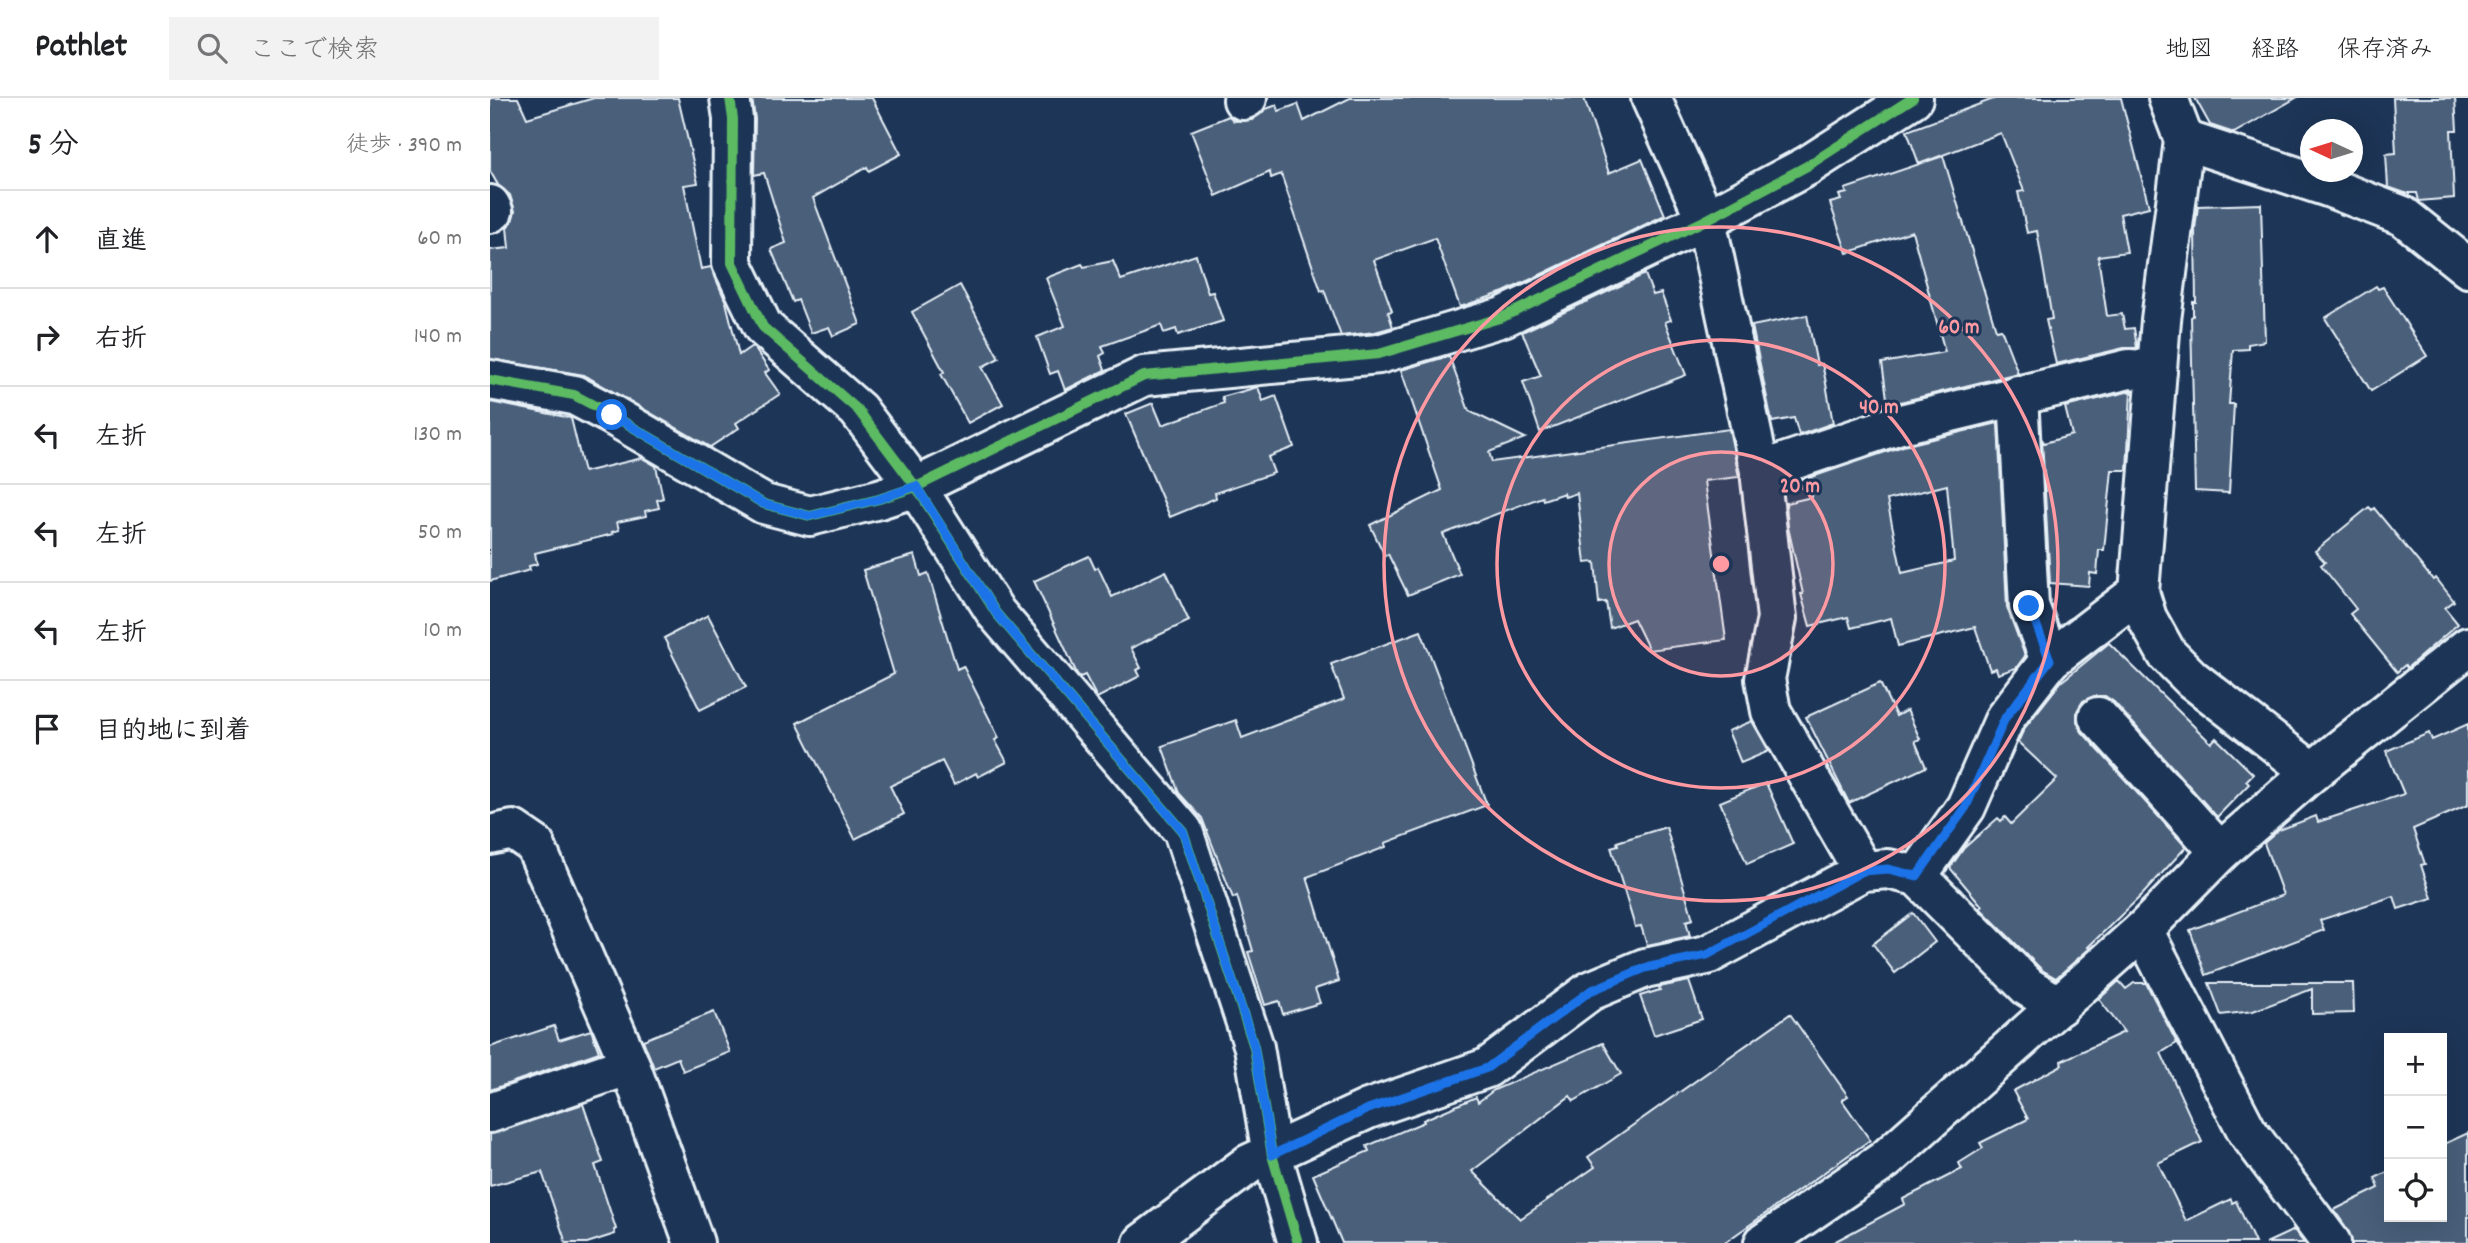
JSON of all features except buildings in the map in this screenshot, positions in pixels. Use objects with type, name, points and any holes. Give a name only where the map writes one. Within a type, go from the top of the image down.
[{"type":"street","points":[[730,98],[733,119],[732,263],[763,327],[858,410],[916,486],[996,613],[1183,831],[1254,1046],[1272,1155],[1298,1243]]},
{"type":"street","points":[[1651,98],[1706,220],[1760,471],[1777,618],[1765,679],[1771,711],[1863,871]]},
{"type":"street","points":[[490,380],[574,395],[764,504],[810,516],[879,499],[916,486],[1144,376],[1379,354],[1503,317],[1706,220],[1808,166],[1913,98]]},
{"type":"street","points":[[2168,98],[2184,140],[2161,320],[2139,592],[2147,618],[2166,654],[2192,679],[2312,772]]},
{"type":"street","points":[[2184,140],[2328,187],[2403,216],[2468,268]]},
{"type":"street","points":[[490,205],[493,211],[490,213]]},
{"type":"street","points":[[1760,471],[1897,425],[2129,369],[2157,371]]},
{"type":"street","points":[[2018,395],[2029,606],[2050,660]]},
{"type":"street","points":[[1917,876],[1966,807],[2005,718],[2050,660],[2139,592]]},
{"type":"street","points":[[1764,1243],[1885,1160],[2143,930],[2220,852],[2312,772],[2468,648]]},
{"type":"street","points":[[2098,717],[2220,852]]},
{"type":"street","points":[[490,835],[513,830],[535,845],[630,1065],[694,1243]]},
{"type":"street","points":[[1143,1243],[1249,1164],[1368,1109],[1487,1068],[1590,991],[1645,968],[1707,955],[1863,871],[1888,869],[1917,876],[2028,987],[2059,1006]]},
{"type":"street","points":[[2143,930],[2247,1131],[2331,1243]]},
{"type":"street","points":[[490,1113],[630,1065]]},
{"type":"cycle path","points":[[730,98],[733,119],[732,263],[763,327],[858,410],[916,487],[996,613],[1183,831],[1254,1047],[1272,1155],[1298,1243]]},
{"type":"cycle path","points":[[490,380],[574,395],[764,504],[810,516],[916,487],[1144,376],[1379,354],[1503,317],[1706,220],[1807,166],[1913,98]]},
{"type":"route","points":[[612,415],[764,504],[810,516],[879,499],[916,486],[996,613],[1183,831],[1254,1046],[1272,1155],[1368,1109],[1487,1068],[1590,991],[1645,968],[1707,955],[1863,871],[1888,869],[1917,876],[1966,807],[2005,718],[2050,660],[2029,606]]}]
